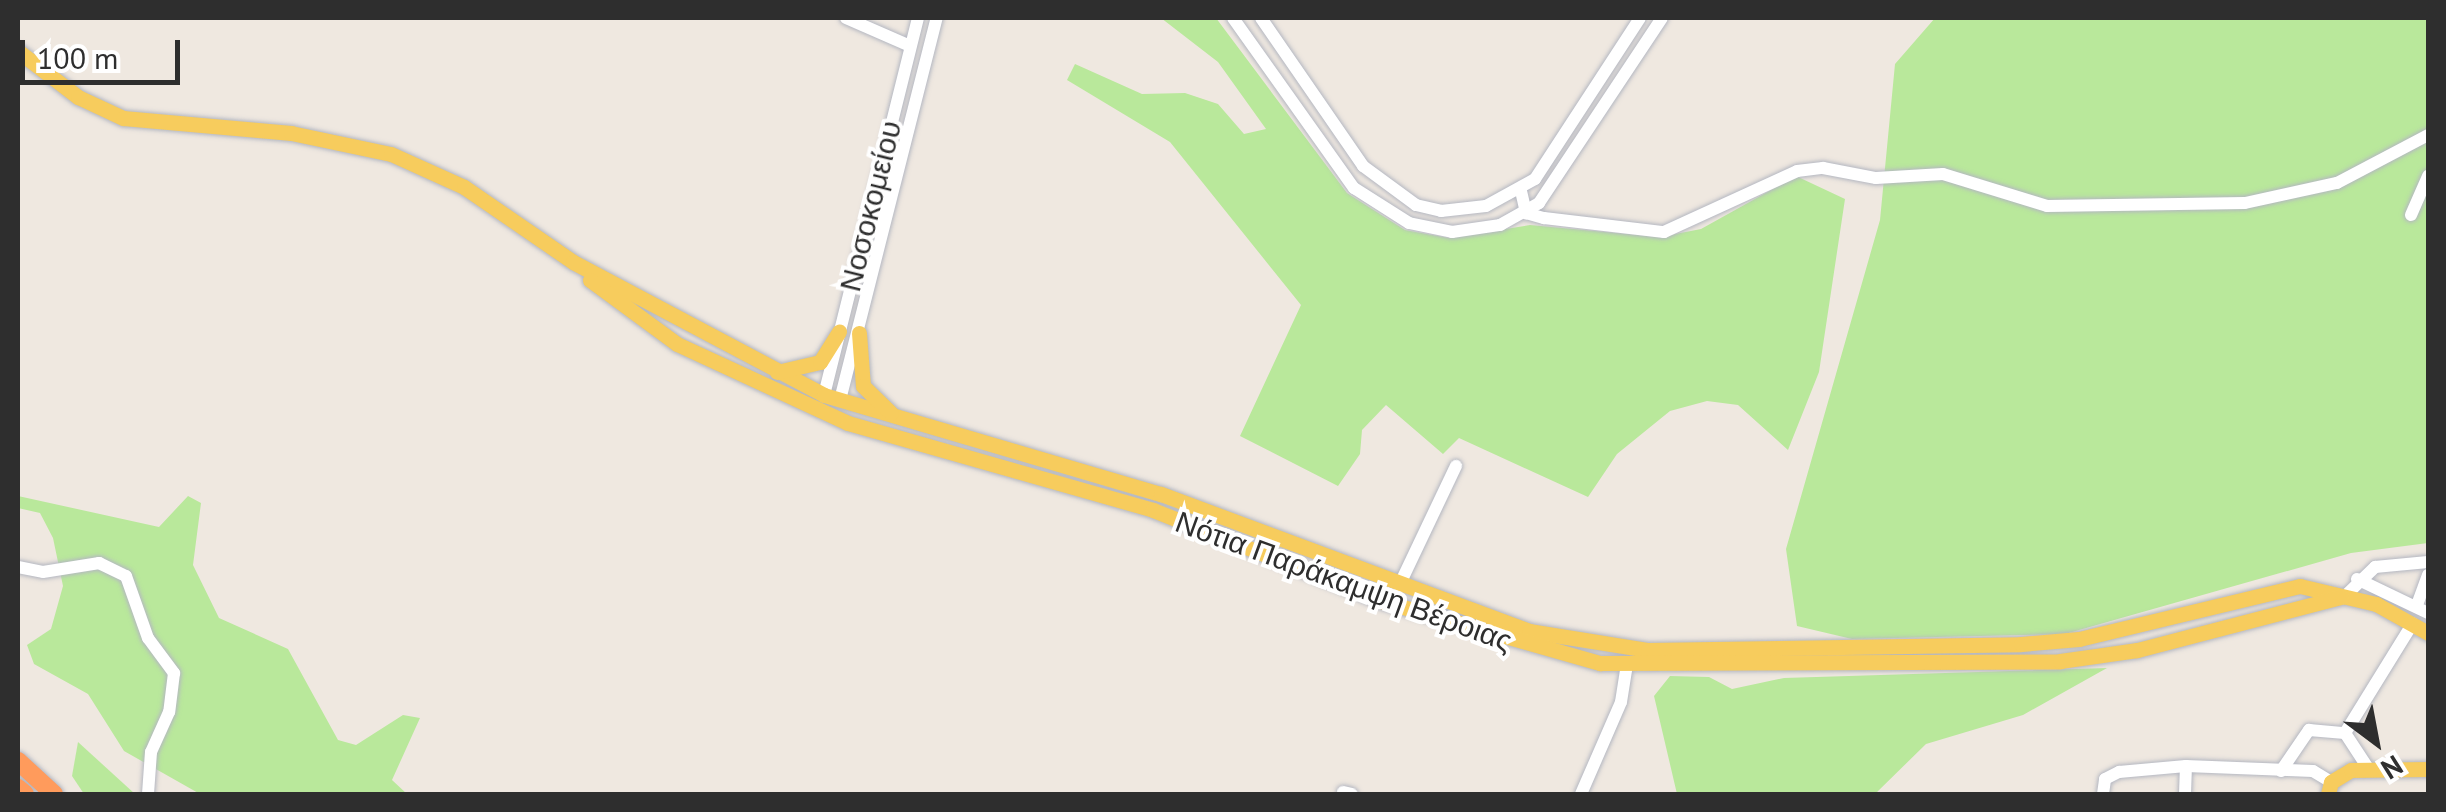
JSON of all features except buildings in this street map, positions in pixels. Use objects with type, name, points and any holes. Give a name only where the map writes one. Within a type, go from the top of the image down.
[{"type":"highway","points":[[18,761],[54,794]]},
{"type":"highway","points":[[18,788],[25,794]]},
{"type":"main road","name":"Νότια Παράκαμψη Βέροιας","points":[[18,51],[78,97],[124,118],[291,133],[391,154],[464,187],[573,262],[677,344],[822,413],[1153,510],[1516,646],[1627,665],[2004,666],[2098,658],[2345,596]]},
{"type":"main road","name":"Νότια Παράκαμψη Βέροιας","points":[[573,262],[832,397],[902,421],[1161,494],[1399,586],[1529,630],[1648,650],[2021,644],[2079,639],[2279,588],[2345,596],[2413,623],[2428,633]]},
{"type":"main road","points":[[778,372],[820,362],[840,332]]},
{"type":"main road","points":[[858,333],[863,386],[902,421]]},
{"type":"main road","points":[[822,413],[832,397]]},
{"type":"main road","points":[[2329,788],[2368,768],[2428,769]]},
{"type":"street","points":[[846,18],[910,46]]},
{"type":"street","name":"Νοσοκομείου","points":[[832,397],[840,332],[918,18]]},
{"type":"street","name":"Νοσοκομείου","points":[[832,397],[858,333],[937,18]]},
{"type":"street","points":[[1232,18],[1373,204],[1452,232],[1526,212],[1664,232],[1797,170],[1823,168],[1876,178],[1942,174],[2047,206],[2245,203],[2337,184],[2428,135]]},
{"type":"street","points":[[1261,18],[1363,166],[1396,193],[1441,211],[1521,191],[1551,161],[1640,18]]},
{"type":"street","points":[[1526,212],[1559,181],[1662,18]]},
{"type":"street","points":[[2412,215],[2428,176]]},
{"type":"street","points":[[1521,191],[1526,212]]},
{"type":"street","points":[[1399,586],[1456,466]]},
{"type":"street","points":[[2345,596],[2358,579],[2376,567],[2428,562]]},
{"type":"street","points":[[18,567],[43,572],[99,563],[126,576],[148,638],[174,673],[169,712],[150,752],[148,794]]},
{"type":"street","points":[[2358,579],[2423,609],[2428,575]]},
{"type":"street","points":[[2345,733],[2413,623]]},
{"type":"street","points":[[1581,794],[1621,702],[1627,665]]},
{"type":"street","points":[[2281,771],[2308,730],[2345,733]]},
{"type":"street","points":[[2345,733],[2368,768]]},
{"type":"street","points":[[2185,794],[2186,766]]},
{"type":"street","points":[[2103,794],[2105,779],[2119,772],[2186,766],[2313,771],[2329,788]]},
{"type":"green space","points":[[1161,18],[1216,18],[1347,193],[1405,230],[1449,238],[1530,225],[1660,237],[1701,229],[1796,176],[1845,199],[1819,372],[1788,450],[1738,405],[1707,401],[1670,411],[1617,454],[1588,497],[1459,438],[1443,454],[1386,405],[1362,430],[1360,454],[1338,486],[1240,436],[1301,305],[1170,142],[1067,80],[1075,64],[1142,94],[1185,93],[1218,104],[1244,134],[1266,129],[1218,62]]},
{"type":"green space","points":[[1935,18],[2428,18],[2428,543],[2351,553],[2065,634],[1852,639],[1797,626],[1786,549],[1880,220],[1895,64]]},
{"type":"green space","points":[[18,496],[159,527],[188,496],[201,503],[193,565],[219,618],[288,649],[338,740],[356,745],[403,715],[420,718],[392,780],[407,794],[200,794],[124,751],[88,694],[34,664],[27,645],[51,629],[63,586],[53,538],[40,513],[18,508]]},
{"type":"green space","points":[[2107,668],[2023,715],[1926,744],[1875,794],[1677,794],[1654,696],[1670,676],[1709,677],[1732,689],[1784,678]]},
{"type":"green space","points":[[78,742],[135,794],[84,794],[72,776]]}]
